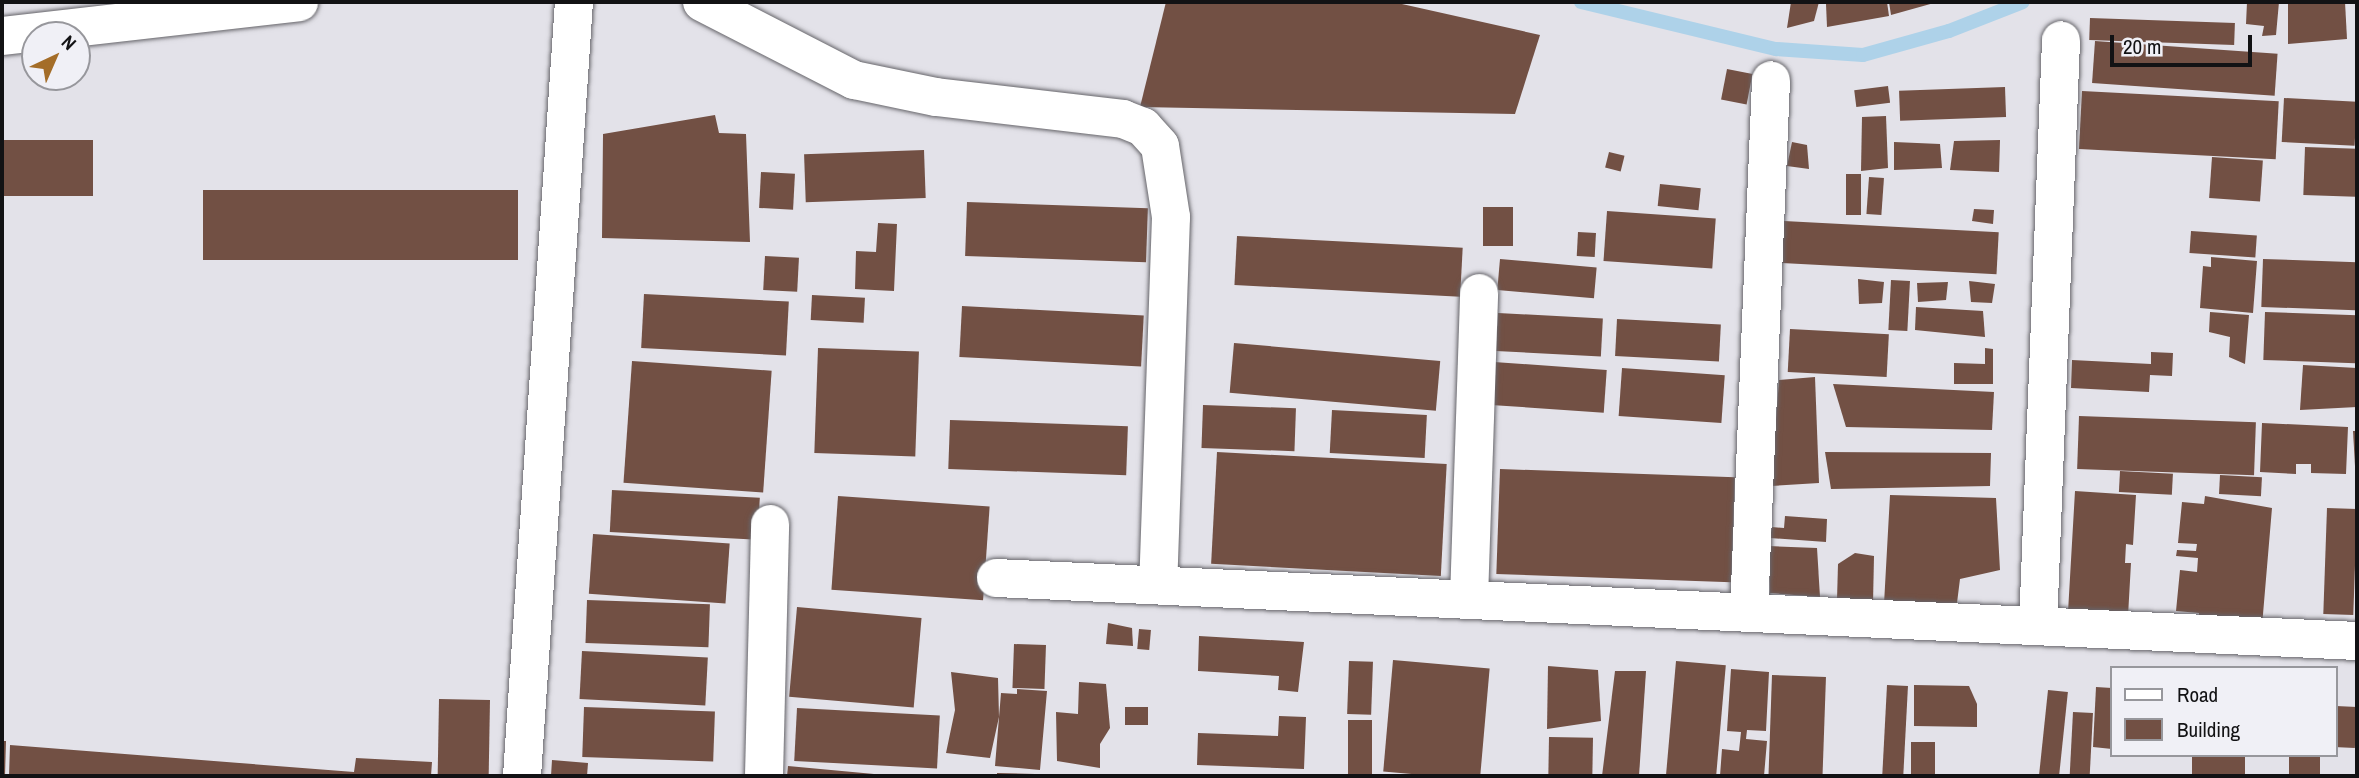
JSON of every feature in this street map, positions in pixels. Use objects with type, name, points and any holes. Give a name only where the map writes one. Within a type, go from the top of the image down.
[{"type":"street","points":[[2,36],[299,2]]},
{"type":"street","points":[[522,776],[574,2]]},
{"type":"street","points":[[702,2],[854,80],[936,97],[1123,119],[1143,127],[1160,146],[1171,218],[1158,585]]},
{"type":"street","points":[[2038,626],[2061,40]]},
{"type":"street","points":[[1749,612],[1771,80]]},
{"type":"street","points":[[1469,600],[1479,293]]},
{"type":"street","points":[[764,776],[769,524]]},
{"type":"street","points":[[996,578],[2357,641]]},
{"type":"building","points":[[1166,2],[1393,2],[1540,35],[1515,114],[1140,107]]},
{"type":"building","points":[[1791,2],[1819,2],[1814,21],[1787,28]]},
{"type":"building","points":[[1887,2],[1889,16],[1827,27],[1826,4]]},
{"type":"building","points":[[1889,2],[1934,2],[1934,3],[1891,15]]},
{"type":"building","points":[[2247,2],[2279,2],[2276,35],[2262,36],[2264,26],[2246,24]]},
{"type":"building","points":[[2288,2],[2345,2],[2347,39],[2288,44]]},
{"type":"building","points":[[2090,18],[2235,23],[2234,45],[2089,40]]},
{"type":"building","points":[[2095,41],[2278,54],[2275,96],[2092,83]]},
{"type":"building","points":[[1727,69],[1753,74],[1747,104],[1721,99]]},
{"type":"building","points":[[1888,86],[1890,103],[1856,107],[1854,90]]},
{"type":"building","points":[[2005,87],[2006,117],[1900,121],[1899,91]]},
{"type":"building","points":[[2082,91],[2279,101],[2276,159],[2079,149]]},
{"type":"building","points":[[2284,98],[2357,102],[2355,146],[2282,142]]},
{"type":"building","points":[[715,115],[719,133],[746,134],[750,242],[602,238],[603,134]]},
{"type":"building","points":[[1886,116],[1888,168],[1861,171],[1862,117]]},
{"type":"building","points":[[2,140],[93,140],[93,196],[2,196]]},
{"type":"building","points":[[2000,140],[1999,172],[1950,170],[1954,141]]},
{"type":"building","points":[[1792,142],[1807,145],[1809,169],[1787,166]]},
{"type":"building","points":[[1894,142],[1940,144],[1942,168],[1894,170]]},
{"type":"building","points":[[2305,147],[2357,149],[2355,197],[2303,195]]},
{"type":"building","points":[[924,150],[926,198],[806,202],[804,154]]},
{"type":"building","points":[[1609,152],[1625,156],[1621,171],[1605,168]]},
{"type":"building","points":[[2212,157],[2263,161],[2260,201],[2209,198]]},
{"type":"building","points":[[761,172],[795,174],[793,210],[759,208]]},
{"type":"building","points":[[1846,174],[1861,174],[1861,215],[1846,215]]},
{"type":"building","points":[[1869,177],[1884,178],[1881,215],[1866,214]]},
{"type":"building","points":[[1660,184],[1701,188],[1698,210],[1658,206]]},
{"type":"building","points":[[203,190],[518,190],[518,260],[203,260]]},
{"type":"building","points":[[967,202],[1148,208],[1146,262],[965,256]]},
{"type":"building","points":[[1483,207],[1513,207],[1513,246],[1483,246]]},
{"type":"building","points":[[1974,209],[1994,210],[1993,224],[1972,221]]},
{"type":"building","points":[[1607,211],[1716,219],[1712,268],[1604,261]]},
{"type":"building","points":[[1784,221],[1999,232],[1997,274],[1782,263]]},
{"type":"building","points":[[878,223],[897,224],[894,291],[855,289],[856,251],[876,252]]},
{"type":"building","points":[[2191,231],[2257,236],[2255,258],[2189,253]]},
{"type":"building","points":[[1578,232],[1596,233],[1595,257],[1577,256]]},
{"type":"building","points":[[1237,236],[1463,248],[1460,297],[1234,285]]},
{"type":"building","points":[[765,256],[799,258],[797,292],[763,290]]},
{"type":"building","points":[[2211,257],[2257,261],[2253,313],[2200,308],[2203,266],[2211,267]]},
{"type":"building","points":[[1500,259],[1597,267],[1594,298],[1497,290]]},
{"type":"building","points":[[2263,259],[2357,262],[2355,310],[2261,307]]},
{"type":"building","points":[[1858,279],[1884,282],[1882,303],[1859,304]]},
{"type":"building","points":[[1891,280],[1910,281],[1907,331],[1888,330]]},
{"type":"building","points":[[1969,281],[1995,284],[1992,303],[1971,302]]},
{"type":"building","points":[[1948,282],[1946,300],[1918,302],[1917,283]]},
{"type":"building","points":[[644,294],[789,302],[786,356],[641,348]]},
{"type":"building","points":[[812,295],[865,298],[864,323],[811,320]]},
{"type":"building","points":[[962,306],[1144,316],[1141,366],[959,357]]},
{"type":"building","points":[[1916,307],[1983,311],[1985,337],[1915,330]]},
{"type":"building","points":[[2210,312],[2249,315],[2245,364],[2229,357],[2230,337],[2209,332]]},
{"type":"building","points":[[2265,312],[2357,315],[2355,363],[2263,360]]},
{"type":"building","points":[[1498,313],[1603,318],[1601,356],[1496,351]]},
{"type":"building","points":[[1617,319],[1721,324],[1719,361],[1615,356]]},
{"type":"building","points":[[1790,329],[1889,334],[1887,377],[1788,372]]},
{"type":"building","points":[[1234,343],[1440,361],[1436,411],[1230,393]]},
{"type":"building","points":[[818,348],[919,352],[915,456],[814,453]]},
{"type":"building","points":[[1985,348],[1993,349],[1993,384],[1954,384],[1954,363],[1985,364]]},
{"type":"building","points":[[2151,352],[2173,353],[2172,376],[2150,375],[2149,392],[2071,388],[2072,360],[2151,364]]},
{"type":"building","points":[[632,361],[772,371],[763,492],[623,483]]},
{"type":"building","points":[[1494,362],[1607,370],[1604,413],[1491,405]]},
{"type":"building","points":[[2303,365],[2357,368],[2357,407],[2300,410]]},
{"type":"building","points":[[1622,368],[1725,375],[1721,423],[1619,416]]},
{"type":"building","points":[[1815,377],[1819,483],[1771,486],[1779,380]]},
{"type":"building","points":[[1833,384],[1994,392],[1992,430],[1846,427]]},
{"type":"building","points":[[1203,405],[1296,408],[1294,451],[1201,448]]},
{"type":"building","points":[[1332,410],[1427,415],[1425,458],[1330,453]]},
{"type":"building","points":[[2079,416],[2256,422],[2254,475],[2077,469]]},
{"type":"building","points":[[950,420],[1128,426],[1126,475],[948,469]]},
{"type":"building","points":[[2262,423],[2348,427],[2346,474],[2311,473],[2311,464],[2296,464],[2296,474],[2260,472]]},
{"type":"building","points":[[2353,431],[2357,431],[2357,466],[2355,466]]},
{"type":"building","points":[[1217,452],[1447,464],[1441,576],[1211,564]]},
{"type":"building","points":[[1825,452],[1991,453],[1990,486],[1831,489]]},
{"type":"building","points":[[1500,469],[1735,477],[1731,582],[1496,574]]},
{"type":"building","points":[[2120,471],[2173,474],[2172,495],[2119,492]]},
{"type":"building","points":[[2220,475],[2262,477],[2261,496],[2219,494]]},
{"type":"building","points":[[612,490],[760,498],[758,540],[610,532]]},
{"type":"building","points":[[2075,491],[2136,495],[2133,545],[2126,544],[2125,563],[2131,563],[2128,616],[2068,612]]},
{"type":"building","points":[[1890,495],[1996,498],[2000,570],[1960,579],[1957,603],[1884,604]]},
{"type":"building","points":[[838,496],[990,507],[983,600],[831,590]]},
{"type":"building","points":[[2205,496],[2272,508],[2262,626],[2199,620],[2199,613],[2176,611],[2180,570],[2197,572],[2198,558],[2176,556],[2177,550],[2196,551],[2197,544],[2178,543],[2182,502],[2204,504]]},
{"type":"building","points":[[2327,508],[2357,509],[2353,615],[2323,614]]},
{"type":"building","points":[[1785,516],[1827,519],[1826,542],[1770,538],[1772,527],[1784,528]]},
{"type":"building","points":[[593,534],[730,544],[725,603],[589,594]]},
{"type":"building","points":[[1769,546],[1817,548],[1820,597],[1770,593]]},
{"type":"building","points":[[1855,553],[1874,556],[1873,603],[1837,600],[1838,564]]},
{"type":"building","points":[[587,600],[710,604],[708,647],[585,643]]},
{"type":"building","points":[[797,607],[922,618],[914,708],[789,697]]},
{"type":"building","points":[[1108,623],[1132,628],[1133,646],[1106,644]]},
{"type":"building","points":[[1139,629],[1151,630],[1149,650],[1137,649]]},
{"type":"building","points":[[1199,636],[1304,642],[1298,692],[1278,690],[1279,676],[1198,671]]},
{"type":"building","points":[[1014,644],[1046,645],[1044,689],[1012,688]]},
{"type":"building","points":[[582,651],[708,658],[705,706],[579,699]]},
{"type":"building","points":[[1393,660],[1490,668],[1480,776],[1434,776],[1383,772]]},
{"type":"building","points":[[1349,661],[1373,662],[1371,715],[1347,714]]},
{"type":"building","points":[[1676,661],[1726,665],[1716,776],[1666,776]]},
{"type":"building","points":[[1548,666],[1598,670],[1601,721],[1547,729]]},
{"type":"building","points":[[1731,669],[1769,672],[1766,731],[1747,730],[1746,739],[1767,741],[1764,776],[1720,776],[1722,749],[1739,751],[1741,732],[1727,731]]},
{"type":"building","points":[[1615,671],[1646,671],[1639,776],[1602,776]]},
{"type":"building","points":[[951,672],[998,678],[999,717],[990,758],[946,753],[955,710]]},
{"type":"building","points":[[1772,675],[1826,677],[1823,776],[1768,776]]},
{"type":"building","points":[[1079,682],[1106,684],[1110,728],[1100,744],[1100,768],[1057,761],[1056,712],[1078,714]]},
{"type":"building","points":[[1887,685],[1908,686],[1903,776],[1882,776]]},
{"type":"building","points":[[1914,685],[1969,686],[1977,704],[1977,727],[1914,726]]},
{"type":"building","points":[[2096,687],[2110,688],[2110,749],[2093,747]]},
{"type":"building","points":[[1017,689],[1047,691],[1040,770],[995,766],[1001,693],[1017,694]]},
{"type":"building","points":[[2048,690],[2068,692],[2059,776],[2039,776]]},
{"type":"building","points":[[439,699],[490,700],[489,776],[438,776]]},
{"type":"building","points":[[2338,706],[2357,707],[2355,748],[2338,747]]},
{"type":"building","points":[[584,707],[715,712],[713,762],[582,757]]},
{"type":"building","points":[[1125,707],[1148,707],[1148,725],[1125,725]]},
{"type":"building","points":[[797,708],[940,715],[937,768],[794,761]]},
{"type":"building","points":[[2073,712],[2093,713],[2090,776],[2070,776]]},
{"type":"building","points":[[1279,716],[1306,717],[1304,769],[1197,765],[1198,733],[1278,736]]},
{"type":"building","points":[[1348,720],[1372,720],[1372,775],[1348,775]]},
{"type":"building","points":[[1549,737],[1593,738],[1592,776],[1548,776]]},
{"type":"building","points":[[2,741],[6,741],[5,776],[2,776]]},
{"type":"building","points":[[1911,742],[1935,742],[1935,776],[1911,776]]},
{"type":"building","points":[[10,745],[354,772],[356,758],[432,762],[431,776],[9,776]]},
{"type":"building","points":[[2192,757],[2245,757],[2245,776],[2192,776]]},
{"type":"building","points":[[2289,757],[2320,757],[2320,776],[2289,776]]},
{"type":"building","points":[[552,760],[588,763],[587,776],[551,776]]},
{"type":"building","points":[[788,766],[874,774],[874,776],[787,776]]},
{"type":"building","points":[[997,773],[1035,774],[1035,776],[997,776]]},
{"type":"waterway","points":[[1581,2],[1776,49],[1863,55],[1949,31],[2023,2]]}]
